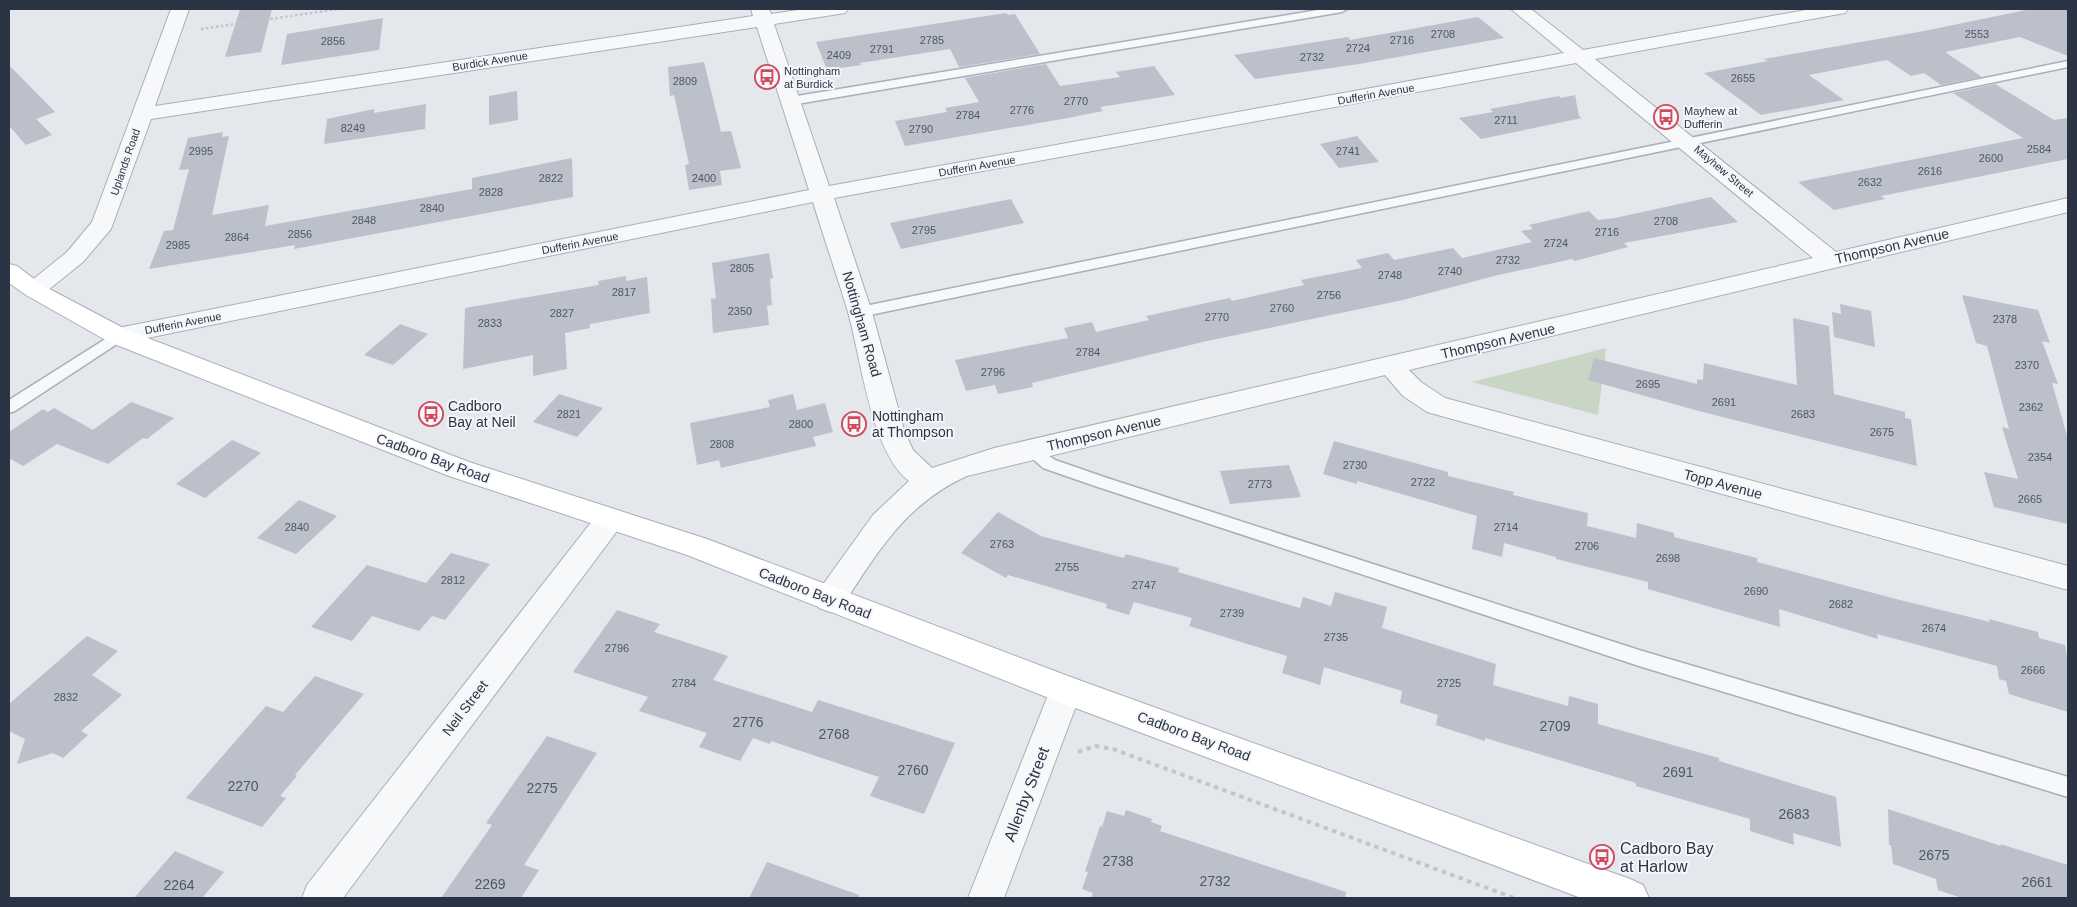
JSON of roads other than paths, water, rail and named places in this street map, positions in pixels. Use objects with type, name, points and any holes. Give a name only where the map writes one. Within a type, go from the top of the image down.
[{"type":"main road","name":"Cadboro Bay Road","points":[[9,271],[34,290],[118,336],[459,469],[697,547],[1066,690],[1630,898]]},
{"type":"street","name":"Uplands Road","points":[[34,290],[75,257],[103,224],[180,9]]},
{"type":"street","name":"Burdick Avenue","points":[[142,114],[762,14],[839,9]]},
{"type":"street","name":"Mayhew Street","points":[[1520,9],[1689,142],[1832,261]]},
{"type":"street","name":"Dufferin Avenue","points":[[118,336],[822,194],[1839,9]]},
{"type":"street","name":"Nottingham Road","points":[[762,14],[860,312],[891,430],[901,455],[914,470],[930,482]]},
{"type":"street","name":"Thompson Avenue","points":[[930,482],[956,470],[1031,450],[2068,205]]},
{"type":"street","name":"Topp Avenue","points":[[1391,366],[1412,389],[1436,405],[2068,578]]},
{"type":"street","points":[[830,599],[871,538],[898,506],[930,482]]},
{"type":"street","name":"Neil Street","points":[[320,898],[610,519]]},
{"type":"street","name":"Allenby Street","points":[[986,898],[1066,690]]},
{"type":"lane","points":[[791,101],[1342,9]]},
{"type":"lane","points":[[860,312],[2050,68],[2065,70]]},
{"type":"lane","points":[[9,407],[118,336]]},
{"type":"lane","points":[[1031,450],[1049,464],[1100,482],[1630,655],[2068,787]]},
{"type":"place","name":"Nottingham at Burdick","points":[[767,77]]},
{"type":"place","name":"Mayhew at Dufferin","points":[[1666,117]]},
{"type":"place","name":"Cadboro Bay at Neil","points":[[431,414]]},
{"type":"place","name":"Nottingham at Thompson","points":[[854,424]]},
{"type":"place","name":"Cadboro Bay at Harlow","points":[[1602,857]]}]
